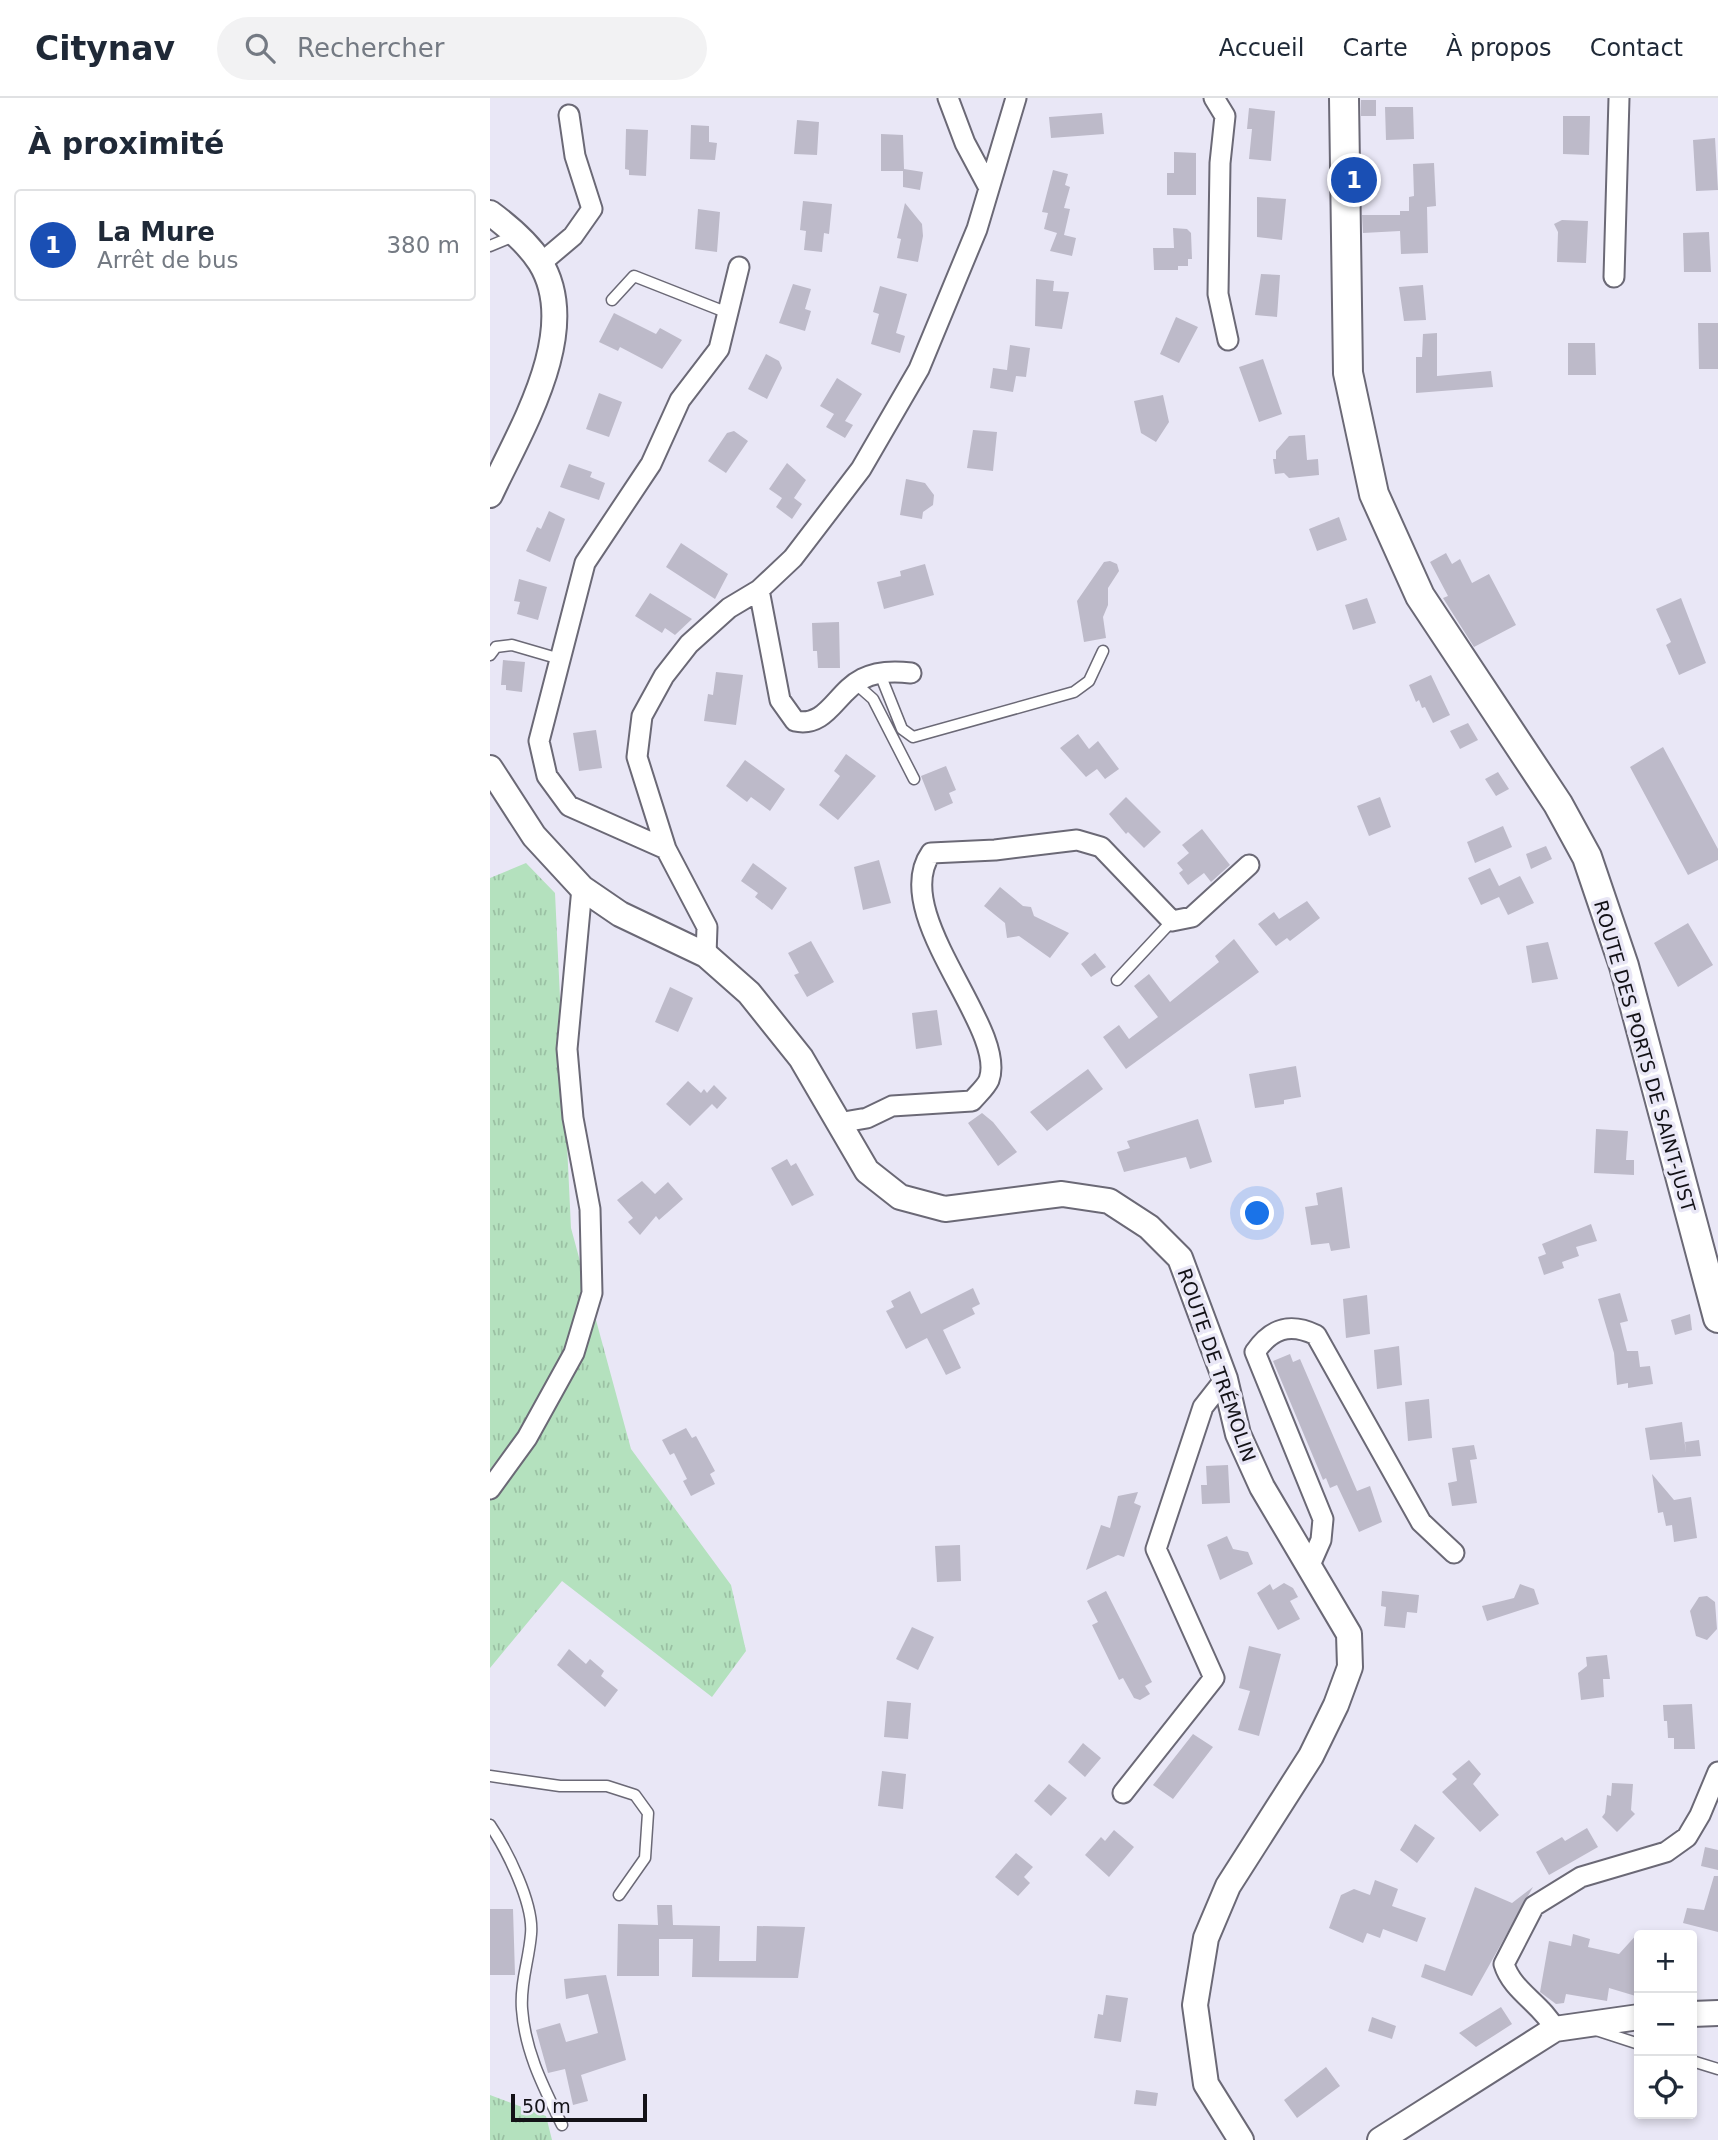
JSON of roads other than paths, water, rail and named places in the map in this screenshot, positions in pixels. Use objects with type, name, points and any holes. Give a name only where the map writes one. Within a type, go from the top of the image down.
[{"type":"main road","name":"ROUTE DES PORTS DE SAINT-JUST","points":[[1344,98],[1348,373],[1374,494],[1420,596],[1558,804],[1587,857],[1624,966],[1718,1318]]},
{"type":"street","points":[[948,98],[965,143],[988,186]]},
{"type":"street","points":[[706,955],[707,927],[666,849],[637,757],[642,716],[664,676],[689,644],[729,608],[759,590],[793,558],[828,517],[861,469],[919,369],[977,229],[1016,98]]},
{"type":"street","points":[[1214,98],[1225,116],[1220,163],[1218,294],[1228,340]]},
{"type":"street","points":[[1614,277],[1619,98]]},
{"type":"street","points":[[541,263],[573,236],[592,209],[575,156],[569,116]]},
{"type":"street","points":[[490,213],[517,234],[541,263],[552,299],[556,334],[538,392],[490,495]]},
{"type":"street","points":[[666,849],[569,806],[547,776],[540,741],[585,563],[651,464],[680,400],[719,349],[739,267]]},
{"type":"street","points":[[759,590],[780,700],[795,721],[808,724],[820,719],[856,684],[880,674],[891,671],[911,673]]},
{"type":"street","name":"ROUTE DE TRÉMOLIN","points":[[490,768],[534,836],[582,888],[620,914],[706,955],[749,993],[801,1058],[867,1171],[900,1198],[945,1209],[1062,1194],[1109,1201],[1150,1227],[1180,1258],[1225,1379],[1238,1434],[1257,1477],[1349,1634],[1350,1667],[1311,1756],[1228,1886],[1206,1938],[1195,2005],[1206,2084],[1241,2140]]},
{"type":"street","points":[[838,1123],[867,1118],[892,1106],[972,1101],[989,1080],[990,1056],[975,1017],[934,936],[924,901],[923,864],[930,853],[995,850],[1077,840],[1101,847],[1172,921],[1192,917],[1249,865]]},
{"type":"street","points":[[490,1489],[527,1438],[574,1353],[592,1293],[590,1209],[573,1118],[567,1049],[582,888]]},
{"type":"street","points":[[1310,1566],[1321,1540],[1323,1519],[1255,1352],[1267,1335],[1287,1327],[1303,1329],[1316,1335],[1421,1522],[1454,1553]]},
{"type":"street","points":[[1123,1793],[1214,1678],[1156,1549],[1203,1407],[1225,1379]]},
{"type":"street","points":[[1565,2026],[1548,2016],[1508,1978],[1504,1964],[1534,1906],[1581,1877],[1666,1852],[1687,1837],[1700,1815],[1718,1772]]},
{"type":"street","points":[[1697,2014],[1718,2012]]},
{"type":"street","points":[[1380,2140],[1565,2026],[1634,2018]]},
{"type":"lane","points":[[490,246],[517,234]]},
{"type":"lane","points":[[612,300],[634,276],[729,313]]},
{"type":"lane","points":[[490,655],[496,647],[512,645],[560,659]]},
{"type":"lane","points":[[880,674],[902,729],[914,737],[1074,692],[1089,681],[1103,651]]},
{"type":"lane","points":[[856,684],[873,699],[914,779]]},
{"type":"lane","points":[[1117,980],[1172,921]]},
{"type":"lane","points":[[490,1776],[560,1786],[607,1786],[635,1795],[648,1813],[645,1858],[619,1895]]},
{"type":"lane","points":[[490,1825],[520,1879],[532,1933],[522,1972],[522,2010],[535,2071],[562,2125]]},
{"type":"lane","points":[[1565,2026],[1634,2043]]},
{"type":"lane","points":[[1697,2063],[1718,2069]]},
{"type":"place","name":"La Mure","points":[[1354,180]]}]
